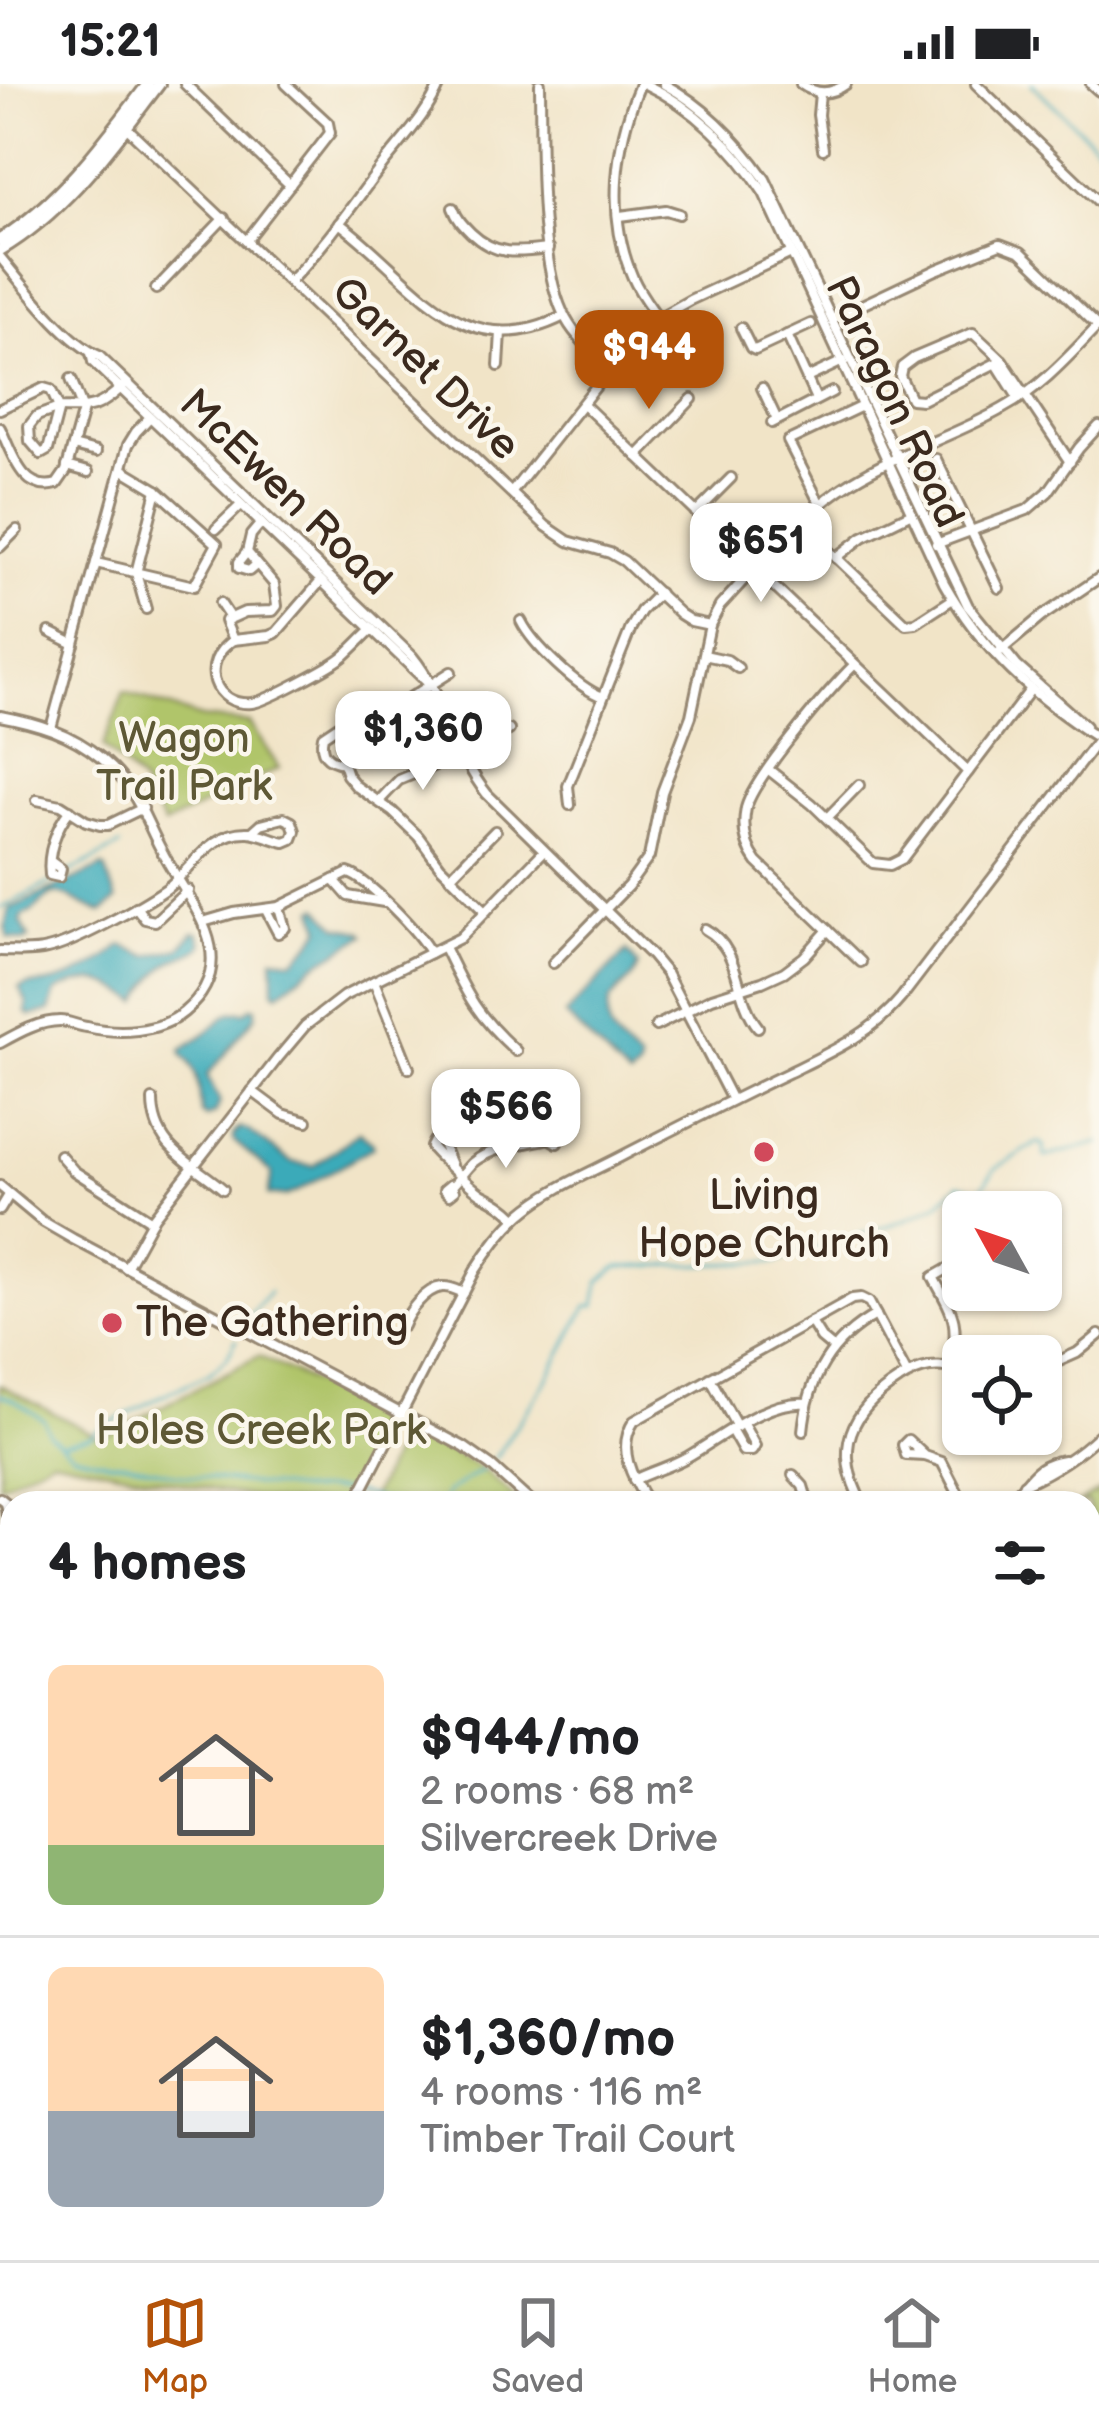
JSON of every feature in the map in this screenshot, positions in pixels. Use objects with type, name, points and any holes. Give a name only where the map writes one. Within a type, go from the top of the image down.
[{"type":"main road","points":[[0,253],[54,211],[100,161],[148,84]]},
{"type":"main road","points":[[0,240],[54,200],[159,84]]},
{"type":"street","points":[[185,84],[290,185]]},
{"type":"street","points":[[248,240],[331,129],[286,84]]},
{"type":"street","points":[[290,280],[339,223],[433,100],[440,84]]},
{"type":"street","points":[[540,84],[543,211],[555,292],[580,339],[611,367]]},
{"type":"street","points":[[643,84],[623,131],[618,161],[620,216],[630,269],[658,318]]},
{"type":"street","name":"Paragon Road","points":[[643,84],[685,108],[733,152],[764,193],[893,461],[912,513],[971,628],[1033,687],[1099,739]]},
{"type":"street","name":"Paragon Road","points":[[664,84],[698,107],[755,166],[777,202],[832,319],[862,406],[968,606],[998,653]]},
{"type":"street","points":[[801,84],[820,93],[846,84]]},
{"type":"street","points":[[976,84],[1099,202]]},
{"type":"street","points":[[1091,84],[1099,92]]},
{"type":"street","points":[[820,93],[823,148]]},
{"type":"street","name":"Garnet Drive","points":[[122,124],[553,532],[617,556],[686,618],[710,625]]},
{"type":"street","points":[[453,208],[467,228],[495,250],[548,249]]},
{"type":"street","points":[[620,216],[666,210],[679,214]]},
{"type":"street","points":[[156,289],[224,218]]},
{"type":"street","points":[[339,223],[444,315],[471,327],[501,332],[532,329],[564,316]]},
{"type":"street","points":[[553,963],[640,873],[649,856],[662,793],[691,716],[710,625],[720,606],[820,504],[858,478],[1022,397],[1099,326],[1021,252],[1000,244],[832,319]]},
{"type":"street","name":"McEwen Road","points":[[0,253],[35,300],[99,356],[124,386],[375,627]]},
{"type":"street","points":[[511,493],[636,337],[658,318],[791,253]]},
{"type":"street","points":[[741,328],[755,350],[811,324]]},
{"type":"street","points":[[499,366],[501,332]]},
{"type":"street","points":[[1000,362],[922,400],[911,398],[900,376],[902,367],[914,358],[976,334],[1000,362],[1070,461]]},
{"type":"street","points":[[787,335],[816,399]]},
{"type":"street","points":[[807,378],[846,360]]},
{"type":"street","points":[[0,428],[30,482],[53,486],[68,466],[83,410],[71,379]]},
{"type":"street","points":[[0,410],[44,388],[50,390],[59,408],[48,450],[40,454],[30,441],[28,426],[37,416],[59,408],[83,410],[103,404],[124,386]]},
{"type":"street","points":[[762,388],[774,422],[832,392]]},
{"type":"street","points":[[637,456],[692,399]]},
{"type":"street","points":[[583,404],[968,772]]},
{"type":"street","points":[[820,504],[788,441],[862,406]]},
{"type":"street","points":[[51,728],[132,437],[153,414]]},
{"type":"street","name":"McEwen Road","points":[[153,414],[321,580],[412,656],[487,794],[660,964],[732,1100]]},
{"type":"street","points":[[936,544],[1027,510],[1048,492],[1099,426]]},
{"type":"street","points":[[73,446],[96,452]]},
{"type":"street","name":"Paragon Road","points":[[936,459],[999,588]]},
{"type":"street","points":[[68,466],[88,472]]},
{"type":"street","points":[[96,563],[194,586],[217,544],[157,490],[122,469]]},
{"type":"street","points":[[697,513],[730,478]]},
{"type":"street","points":[[146,609],[136,573],[157,490]]},
{"type":"street","points":[[216,529],[241,505]]},
{"type":"street","points":[[836,558],[863,537],[912,513]]},
{"type":"street","points":[[257,565],[247,572],[239,568],[250,535],[263,520]]},
{"type":"street","points":[[800,523],[906,624],[916,623],[953,599]]},
{"type":"street","points":[[0,547],[17,530]]},
{"type":"street","points":[[232,640],[224,622],[244,612],[276,608],[274,584],[247,552]]},
{"type":"street","points":[[998,653],[1099,578]]},
{"type":"street","points":[[321,580],[276,633],[232,640],[215,657],[214,678],[228,695],[250,704],[262,701],[339,660],[375,627]]},
{"type":"street","points":[[570,805],[568,786],[633,624],[658,593]]},
{"type":"street","points":[[220,603],[230,618]]},
{"type":"street","points":[[521,621],[584,688],[603,697]]},
{"type":"street","points":[[50,632],[74,644]]},
{"type":"street","points":[[704,655],[738,668]]},
{"type":"street","points":[[854,664],[756,788],[747,808],[746,842],[757,862],[861,962]]},
{"type":"street","points":[[451,672],[351,731],[343,763],[356,786],[418,836],[450,877],[486,911]]},
{"type":"street","points":[[769,770],[873,862],[890,866],[902,859],[1033,687]]},
{"type":"street","points":[[0,716],[51,728],[82,744],[122,778],[188,890],[203,922],[212,961],[196,999],[175,1018],[152,1028],[104,1030],[60,1021],[26,1029],[0,1043]]},
{"type":"street","points":[[343,763],[324,755],[323,736],[338,726],[351,731]]},
{"type":"street","points":[[461,751],[508,730]]},
{"type":"street","points":[[361,1491],[482,1259],[516,1218],[573,1181],[863,1035],[883,1018],[1099,739]]},
{"type":"street","points":[[379,801],[399,780],[447,760]]},
{"type":"street","points":[[827,818],[860,785]]},
{"type":"street","points":[[37,800],[100,825],[143,808]]},
{"type":"street","points":[[50,861],[58,826],[70,810]]},
{"type":"street","points":[[0,951],[52,948],[136,907],[179,878],[225,837],[252,832],[285,842],[295,831],[284,818],[261,824],[252,832]]},
{"type":"street","points":[[450,877],[495,831]]},
{"type":"street","points":[[126,1268],[152,1221],[317,1015],[344,996],[460,938],[544,851]]},
{"type":"street","points":[[203,922],[279,907],[348,873],[355,874],[417,932],[430,953]]},
{"type":"street","points":[[334,880],[348,896],[384,902]]},
{"type":"street","points":[[136,907],[145,919],[158,920],[188,890]]},
{"type":"street","points":[[266,910],[278,933],[285,928],[279,907]]},
{"type":"street","points":[[705,929],[727,948],[746,1008],[758,1027]]},
{"type":"street","points":[[656,1026],[712,998],[784,972],[828,930]]},
{"type":"street","points":[[444,947],[475,1009],[516,1051]]},
{"type":"street","points":[[374,981],[409,1068]]},
{"type":"street","points":[[252,1091],[283,1114],[307,1120]]},
{"type":"street","points":[[153,1100],[159,1134],[223,1190]]},
{"type":"street","points":[[452,1186],[482,1157],[550,1138]]},
{"type":"street","points":[[60,1155],[74,1171],[152,1221]]},
{"type":"street","points":[[451,1165],[478,1193],[496,1200],[516,1218]]},
{"type":"street","points":[[0,1186],[5,1198],[126,1268],[464,1447],[519,1491]]},
{"type":"street","points":[[0,1210],[5,1198]]},
{"type":"street","points":[[942,1272],[933,1277],[942,1295]]},
{"type":"street","points":[[403,1326],[411,1311],[435,1289],[448,1287],[464,1294]]},
{"type":"street","points":[[641,1491],[634,1480],[626,1435],[642,1414],[855,1298],[867,1300],[908,1374]]},
{"type":"street","points":[[803,1431],[818,1372],[833,1348],[876,1316]]},
{"type":"street","points":[[811,1322],[833,1348]]},
{"type":"street","points":[[1062,1360],[1099,1335]]},
{"type":"street","points":[[857,1491],[848,1461],[853,1426],[872,1398],[908,1374],[942,1367]]},
{"type":"street","points":[[710,1378],[737,1427]]},
{"type":"street","points":[[634,1480],[778,1406],[807,1403]]},
{"type":"street","points":[[1019,1491],[1096,1441]]},
{"type":"street","points":[[926,1456],[945,1466],[957,1491]]},
{"type":"street","points":[[793,1475],[804,1491]]},
{"type":"green space","name":"Wagon Trail Park","points":[[124,692],[201,718],[249,723],[279,768],[164,825],[140,782],[103,746]]},
{"type":"green space","name":"Holes Creek Park","points":[[259,1356],[384,1417],[386,1423],[349,1491],[220,1491],[52,1458],[0,1485],[0,1385],[101,1438]]},
{"type":"green space","points":[[409,1428],[486,1472],[507,1491],[375,1491]]},
{"type":"water","points":[[102,867],[117,900],[103,912],[52,894],[23,916],[29,938],[8,938],[9,909]]},
{"type":"water","points":[[319,907],[338,926],[365,935],[278,993],[273,958],[294,960],[312,942],[321,927],[315,909]]},
{"type":"water","points":[[194,932],[203,945],[169,964],[138,1002],[108,984],[88,981],[56,992],[50,1011],[31,1016],[26,1012],[19,988],[78,974],[122,945],[148,956],[180,948]]},
{"type":"water","points":[[627,951],[638,965],[610,1001],[608,1015],[614,1036],[640,1062],[639,1070],[629,1078],[565,1015]]},
{"type":"water","points":[[252,1007],[256,1015],[207,1075],[220,1102],[215,1114],[207,1117],[202,1114],[196,1075],[182,1049],[226,1015]]},
{"type":"water","points":[[241,1128],[291,1162],[314,1166],[359,1132],[373,1147],[296,1192],[268,1195],[272,1173],[233,1140]]},
{"type":"waterway","points":[[1032,84],[1099,148]]},
{"type":"waterway","points":[[0,909],[120,846]]},
{"type":"waterway","points":[[495,1458],[546,1381],[587,1306],[595,1306],[599,1282],[617,1267],[776,1262],[905,1220],[938,1204],[959,1184],[980,1190],[995,1169],[1038,1142],[1045,1157],[1099,1143]]},
{"type":"waterway","points":[[246,1320],[269,1292]]},
{"type":"waterway","points":[[61,1443],[91,1436],[209,1374],[227,1358],[236,1340]]},
{"type":"waterway","points":[[0,1395],[44,1420],[49,1434],[74,1454],[174,1474],[310,1491]]},
{"type":"waterway","points":[[449,1491],[483,1470]]},
{"type":"waterway","points":[[310,1491],[347,1491]]},
{"type":"place","name":"Living Hope Church","points":[[764,1152]]},
{"type":"place","name":"The Gathering","points":[[112,1323]]}]
